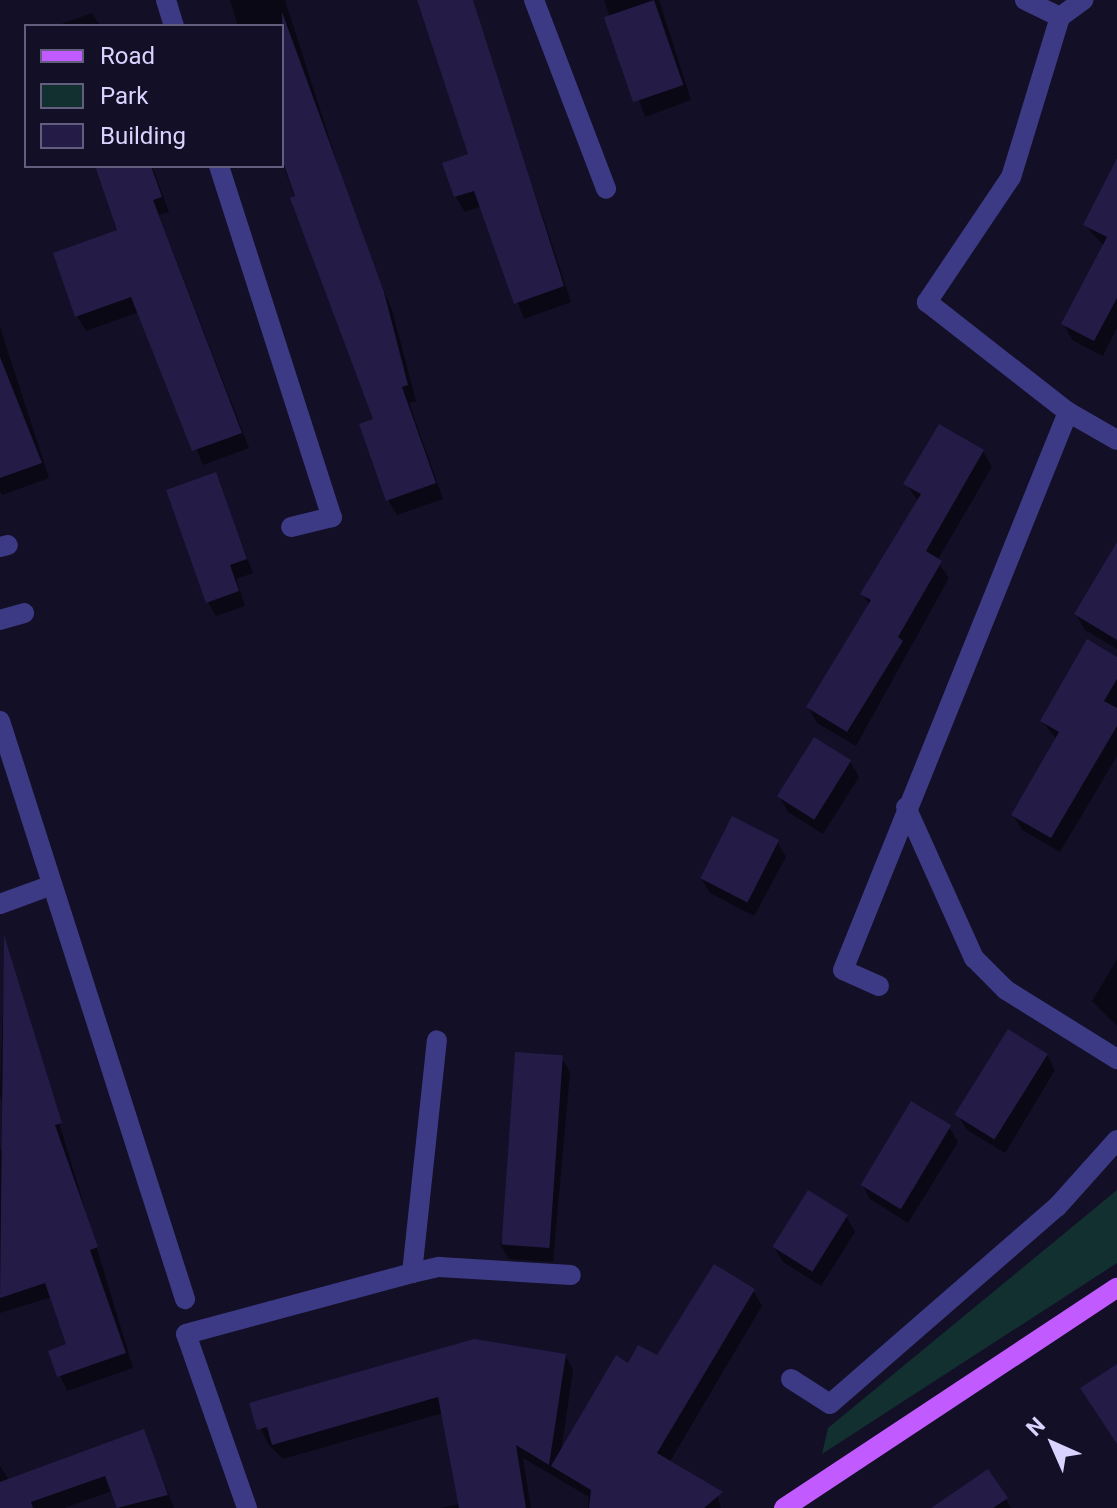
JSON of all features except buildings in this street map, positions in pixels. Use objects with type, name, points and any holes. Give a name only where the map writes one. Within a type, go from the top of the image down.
[{"type":"main road","points":[[784,1508],[1117,1288]]},
{"type":"street","points":[[166,0],[173,24]]},
{"type":"street","points":[[534,0],[606,189]]},
{"type":"street","points":[[1025,0],[1060,17]]},
{"type":"street","points":[[1083,0],[1060,17],[1011,177],[927,302],[1068,412],[1117,440]]},
{"type":"street","points":[[220,168],[332,517],[291,527]]},
{"type":"street","points":[[879,986],[843,970],[906,807],[1068,412]]},
{"type":"street","points":[[0,620],[24,613]]},
{"type":"street","points":[[0,721],[185,1299]]},
{"type":"street","points":[[906,807],[974,958],[1006,990],[1117,1059]]},
{"type":"street","points":[[0,904],[52,885]]},
{"type":"street","points":[[412,1273],[437,1040]]},
{"type":"street","points":[[791,1379],[830,1404],[1057,1207],[1117,1140]]},
{"type":"street","points":[[247,1508],[186,1334],[439,1267],[571,1275]]},
{"type":"green space","points":[[1117,1190],[1117,1263],[822,1454],[828,1428]]}]
